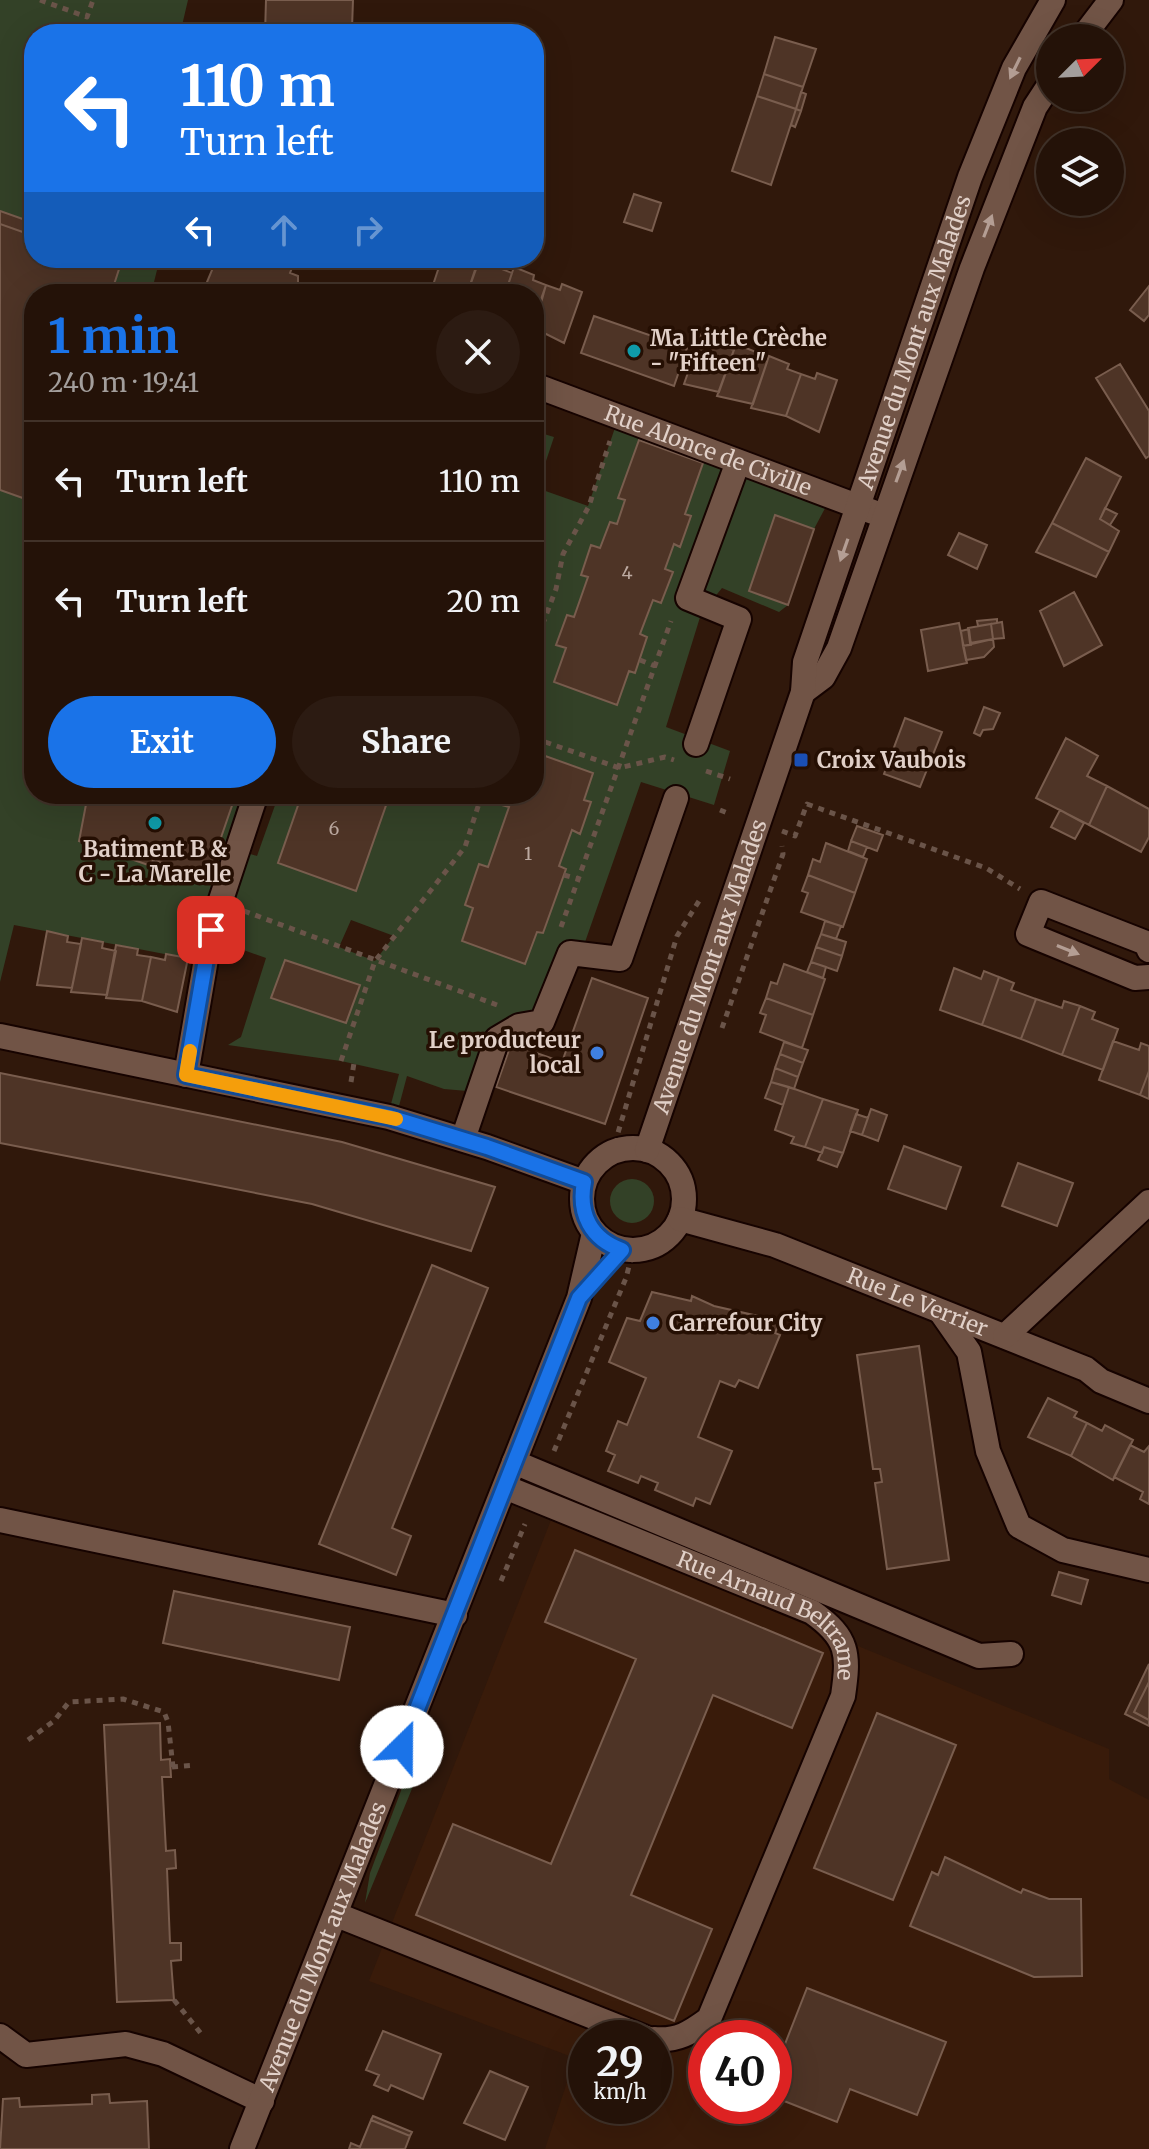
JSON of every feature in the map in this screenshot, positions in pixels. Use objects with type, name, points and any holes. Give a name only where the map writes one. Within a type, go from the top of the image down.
[{"type":"street","name":"Avenue du Mont aux Malades","points":[[647,1150],[803,692],[805,662],[852,504],[970,177],[1014,68],[1053,0]]},
{"type":"street","points":[[1093,24],[1111,0]]},
{"type":"street","name":"Avenue du Mont aux Malades","points":[[803,692],[823,677],[839,648],[978,254],[1036,105]]},
{"type":"street","name":"Rue Alonce de Civille","points":[[544,389],[884,516]]},
{"type":"street","points":[[696,744],[739,619],[688,598],[738,462]]},
{"type":"street","points":[[463,1139],[497,1039],[519,1026],[542,1022],[570,953],[620,959],[676,798]]},
{"type":"street","points":[[186,1075],[211,930],[253,804]]},
{"type":"street","points":[[1149,950],[1146,943],[1041,902],[1028,934],[1135,978],[1149,977]]},
{"type":"street","points":[[0,1036],[389,1117],[463,1139],[584,1182]]},
{"type":"street","points":[[618,1149],[647,1150],[664,1158],[681,1181],[685,1196],[680,1219],[665,1240],[650,1248],[622,1250],[607,1245],[594,1233],[583,1214],[584,1182],[591,1168],[618,1149]]},
{"type":"street","points":[[1005,1336],[1149,1202]]},
{"type":"street","name":"Rue Le Verrier","points":[[680,1219],[775,1245],[1086,1369],[1101,1381],[1149,1401]]},
{"type":"street","name":"Avenue du Mont aux Malades","points":[[242,2149],[579,1298],[594,1233]]},
{"type":"street","name":"Avenue du Mont aux Malades","points":[[579,1298],[622,1250]]},
{"type":"street","points":[[941,1312],[969,1352],[988,1451],[1019,1526],[1063,1550],[1149,1570]]},
{"type":"street","points":[[514,1462],[979,1656],[1011,1654]]},
{"type":"street","name":"Rue Arnaud Beltrame","points":[[505,1487],[812,1612],[834,1628],[849,1659],[843,1696],[709,2019],[687,2035],[672,2040]]},
{"type":"street","points":[[0,1520],[455,1615]]},
{"type":"street","points":[[337,1915],[601,2020]]},
{"type":"street","points":[[0,2036],[26,2055],[126,2044],[163,2054],[262,2101]]},
{"type":"path","points":[[40,0],[87,17],[93,0]]},
{"type":"path","points":[[544,621],[556,589],[563,554],[589,506],[617,417]]},
{"type":"path","points":[[570,953],[559,933],[679,599],[688,598]]},
{"type":"path","points":[[640,660],[655,666]]},
{"type":"path","points":[[544,742],[619,768]]},
{"type":"path","points":[[341,1061],[375,961],[465,847],[479,804]]},
{"type":"path","points":[[773,828],[795,836],[807,804],[986,868],[1041,902]]},
{"type":"path","points":[[720,810],[730,814]]},
{"type":"path","points":[[152,863],[375,961],[516,1012],[519,1026]]},
{"type":"path","points":[[564,875],[578,880]]},
{"type":"path","points":[[618,1149],[617,1136],[677,936],[701,897]]},
{"type":"path","points":[[28,1740],[54,1721],[69,1702],[139,1702],[164,1712],[172,1767],[195,1765]]},
{"type":"path","points":[[174,2000],[203,2036]]},
{"type":"shaded area","points":[[551,1520],[1109,1749],[1109,1779],[1149,1800],[1149,2149],[545,2149],[568,2079],[568,2124],[672,2124],[672,2020],[568,2020],[568,2055],[369,1981]]},
{"type":"green space","points":[[0,0],[188,0],[182,24],[24,24],[24,268],[158,268],[154,284],[24,284],[24,804],[253,804],[206,962],[14,925],[0,982]]},
{"type":"green space","points":[[617,422],[831,497],[814,529],[775,515],[749,591],[788,605],[779,612],[722,588],[701,614],[666,727],[730,751],[714,805],[641,782],[584,945],[570,953],[542,1022],[519,1026],[479,1092],[444,1089],[407,1076],[399,1106],[391,1104],[399,1074],[341,1061],[228,1045],[241,1037],[266,958],[232,946],[222,930],[247,853],[257,856],[275,804],[544,804],[544,490],[588,506]],"holes":[[[351,920],[394,936],[375,961],[339,947]]]},
{"type":"green space","points":[[544,434],[554,437],[544,467]]},
{"type":"green space","points":[[632,1179],[648,1185],[654,1201],[648,1217],[632,1223],[616,1217],[610,1201],[616,1185]]},
{"type":"green space","points":[[422,1735],[432,1740],[365,1903],[370,1873]]},
{"type":"building","points":[[266,0],[353,0],[352,24],[265,24]]},
{"type":"building","points":[[775,37],[816,49],[803,87],[764,74]]},
{"type":"building","points":[[764,74],[803,87],[796,109],[757,96]]},
{"type":"building","points":[[801,92],[806,94],[801,111],[796,109]]},
{"type":"building","points":[[757,96],[796,109],[771,185],[732,171]]},
{"type":"building","points":[[796,109],[801,111],[795,127],[791,125]]},
{"type":"building","points":[[634,194],[661,203],[652,231],[624,222]]},
{"type":"building","points":[[0,211],[24,219],[24,232],[0,224]]},
{"type":"building","points":[[0,224],[24,232],[24,268],[119,268],[114,284],[24,284],[24,498],[0,490]]},
{"type":"building","points":[[213,268],[292,268],[290,273],[298,276],[298,284],[206,284]]},
{"type":"building","points":[[439,268],[476,268],[471,284],[433,284]]},
{"type":"building","points":[[476,268],[499,268],[512,273],[508,284],[470,284]]},
{"type":"building","points":[[514,268],[516,268],[534,275],[533,280],[543,284],[508,284]]},
{"type":"building","points":[[562,284],[582,292],[564,343],[544,333],[546,285],[560,290]]},
{"type":"building","points":[[1149,286],[1149,315],[1144,321],[1130,310]]},
{"type":"building","name":"Ma Little Crèche - \"Fifteen\"","points":[[594,316],[687,348],[674,386],[581,353]]},
{"type":"building","points":[[702,333],[723,340],[720,346],[734,350],[719,392],[684,384]]},
{"type":"building","points":[[736,344],[756,352],[754,357],[767,362],[753,404],[717,396]]},
{"type":"building","points":[[769,356],[789,364],[787,369],[801,374],[786,416],[751,408]]},
{"type":"building","points":[[1120,364],[1149,411],[1149,456],[1146,458],[1096,378]]},
{"type":"building","points":[[817,373],[837,380],[819,432],[786,416],[801,374],[815,379]]},
{"type":"building","points":[[639,440],[703,463],[685,514],[691,516],[680,547],[674,544],[665,569],[673,572],[661,603],[653,600],[640,634],[647,637],[635,673],[629,671],[617,705],[554,682],[566,648],[556,645],[567,615],[574,617],[588,577],[581,575],[591,545],[600,548],[610,522],[617,524],[625,500],[618,498]]},
{"type":"building","points":[[1086,458],[1121,477],[1100,519],[1119,531],[1109,552],[1052,523]]},
{"type":"building","points":[[1105,508],[1117,514],[1110,525],[1100,519]]},
{"type":"building","points":[[775,515],[814,529],[788,605],[749,591]]},
{"type":"building","points":[[1052,523],[1109,552],[1096,577],[1036,552]]},
{"type":"building","points":[[959,533],[987,545],[977,569],[948,555]]},
{"type":"building","points":[[1074,592],[1102,645],[1064,666],[1040,611]]},
{"type":"building","points":[[997,619],[997,623],[978,626],[977,621]]},
{"type":"building","points":[[1002,622],[1004,638],[993,639],[991,624]]},
{"type":"building","points":[[959,623],[967,663],[928,671],[921,630]]},
{"type":"building","points":[[991,624],[993,639],[970,643],[968,628]]},
{"type":"building","points":[[969,629],[971,645],[963,646],[961,631]]},
{"type":"building","points":[[993,639],[994,647],[984,657],[966,660],[963,646]]},
{"type":"building","points":[[984,707],[1000,713],[993,729],[983,730],[980,736],[974,733]]},
{"type":"building","points":[[905,718],[942,732],[920,787],[884,774]]},
{"type":"building","points":[[1066,738],[1098,756],[1087,776],[1107,786],[1089,825],[1036,798]]},
{"type":"building","points":[[544,756],[593,773],[584,800],[591,802],[580,834],[572,830],[559,866],[566,869],[543,933],[537,932],[525,964],[462,941],[473,908],[465,905],[479,864],[488,867],[509,807],[502,805],[544,804]]},
{"type":"building","points":[[1107,786],[1149,809],[1149,837],[1141,852],[1089,825]]},
{"type":"building","name":"Batiment B & C - La Marelle","points":[[86,804],[233,804],[207,878],[153,860],[151,866],[79,841]]},
{"type":"building","points":[[299,804],[386,804],[356,891],[278,863]]},
{"type":"building","points":[[1060,810],[1084,823],[1075,839],[1051,827]]},
{"type":"building","points":[[857,826],[883,835],[877,851],[851,841]]},
{"type":"building","points":[[851,841],[867,847],[863,857],[848,851]]},
{"type":"building","points":[[826,843],[867,859],[855,893],[808,875],[813,859],[820,862]]},
{"type":"building","points":[[808,875],[855,893],[843,927],[801,912],[808,893],[802,891]]},
{"type":"building","points":[[825,921],[841,926],[836,939],[821,934]]},
{"type":"building","points":[[47,931],[68,936],[67,942],[81,944],[72,988],[37,985]]},
{"type":"building","points":[[821,934],[846,942],[842,956],[816,947]]},
{"type":"building","points":[[82,938],[103,942],[102,948],[116,951],[107,995],[71,992]]},
{"type":"building","points":[[116,945],[138,949],[137,955],[151,957],[142,1001],[106,998]]},
{"type":"building","points":[[816,947],[842,956],[837,971],[811,962]]},
{"type":"building","points":[[166,954],[188,958],[177,1012],[142,1001],[151,957],[165,960]]},
{"type":"building","points":[[285,960],[360,985],[346,1023],[271,998]]},
{"type":"building","points":[[811,962],[826,967],[823,978],[807,972]]},
{"type":"building","points":[[784,964],[825,979],[813,1015],[766,998],[771,982],[777,984]]},
{"type":"building","points":[[954,968],[981,979],[984,971],[999,977],[982,1025],[940,1010]]},
{"type":"building","points":[[999,977],[1014,983],[1011,990],[1036,999],[1021,1039],[982,1025]]},
{"type":"building","name":"Le producteur local","points":[[592,978],[648,998],[605,1124],[496,1087],[511,1044],[562,1062]]},
{"type":"building","points":[[766,998],[813,1015],[802,1048],[760,1032],[766,1015],[760,1013]]},
{"type":"building","points":[[1036,999],[1062,1008],[1064,1001],[1080,1006],[1062,1055],[1021,1039]]},
{"type":"building","points":[[1080,1006],[1095,1012],[1092,1019],[1118,1029],[1103,1070],[1062,1055]]},
{"type":"building","points":[[1113,1041],[1139,1050],[1141,1043],[1149,1046],[1149,1071],[1140,1095],[1099,1080]]},
{"type":"building","points":[[784,1042],[808,1050],[803,1063],[780,1054]]},
{"type":"building","points":[[780,1054],[803,1063],[798,1077],[775,1068]]},
{"type":"building","points":[[775,1068],[798,1077],[794,1089],[771,1082]]},
{"type":"building","points":[[1149,1071],[1149,1099],[1140,1095]]},
{"type":"building","points":[[0,1073],[342,1142],[495,1187],[471,1251],[312,1204],[0,1143]]},
{"type":"building","points":[[771,1082],[789,1087],[783,1105],[765,1098]]},
{"type":"building","points":[[789,1087],[823,1099],[805,1147],[791,1143],[794,1137],[775,1130]]},
{"type":"building","points":[[823,1099],[858,1110],[843,1153],[824,1147],[822,1153],[805,1147]]},
{"type":"building","points":[[871,1109],[887,1115],[878,1141],[862,1135]]},
{"type":"building","points":[[856,1114],[868,1118],[862,1135],[850,1131]]},
{"type":"building","points":[[904,1146],[961,1167],[946,1209],[888,1189]]},
{"type":"building","points":[[824,1147],[843,1153],[837,1167],[818,1160]]},
{"type":"building","points":[[1018,1163],[1073,1183],[1057,1226],[1002,1206]]},
{"type":"building","points":[[432,1265],[488,1288],[392,1528],[411,1536],[396,1575],[319,1544]]},
{"type":"building","points":[[652,1292],[691,1301],[692,1296],[714,1306],[780,1321],[775,1333],[780,1335],[758,1388],[739,1380],[735,1387],[720,1381],[698,1437],[732,1451],[710,1504],[696,1498],[693,1506],[655,1490],[658,1483],[641,1476],[638,1483],[608,1471],[615,1455],[606,1451],[618,1421],[627,1425],[646,1378],[609,1362],[627,1318],[640,1321]]},
{"type":"building","points":[[919,1346],[949,1560],[887,1569],[875,1483],[882,1482],[880,1469],[873,1469],[857,1355]]},
{"type":"building","points":[[1048,1398],[1077,1412],[1074,1417],[1087,1423],[1071,1456],[1028,1437]]},
{"type":"building","points":[[1087,1423],[1102,1431],[1105,1425],[1133,1440],[1113,1480],[1071,1456]]},
{"type":"building","points":[[1130,1445],[1144,1452],[1149,1446],[1149,1504],[1140,1499],[1143,1492],[1114,1477]]},
{"type":"building","points":[[575,1550],[823,1653],[792,1728],[713,1695],[631,1895],[712,1929],[674,2021],[416,1915],[453,1824],[551,1864],[636,1659],[545,1622]]},
{"type":"building","points":[[1059,1572],[1088,1580],[1081,1604],[1052,1595]]},
{"type":"building","points":[[174,1591],[350,1627],[339,1680],[163,1643]]},
{"type":"building","points":[[1149,1664],[1149,1682],[1134,1712],[1149,1720],[1149,1726],[1125,1714]]},
{"type":"building","points":[[1149,1682],[1149,1720],[1134,1712]]},
{"type":"building","points":[[877,1713],[956,1745],[893,1900],[814,1868]]},
{"type":"building","points":[[160,1723],[161,1760],[170,1759],[171,1777],[162,1777],[166,1851],[175,1850],[176,1868],[167,1869],[170,1943],[181,1943],[181,1960],[171,1961],[174,2000],[117,2002],[104,1725]]},
{"type":"building","points":[[945,1857],[1021,1893],[1023,1889],[1049,1899],[1081,1899],[1082,1976],[1034,1977],[910,1926],[932,1872],[938,1875]]},
{"type":"building","points":[[807,1988],[946,2042],[917,2115],[850,2089],[837,2122],[792,2104],[792,2026]]},
{"type":"building","points":[[383,2031],[441,2054],[423,2099],[391,2085],[388,2091],[374,2085],[379,2075],[366,2070]]},
{"type":"building","points":[[490,2071],[528,2087],[505,2140],[464,2123]]},
{"type":"building","points":[[109,2094],[110,2103],[147,2101],[149,2149],[0,2149],[3,2099],[19,2098],[20,2107],[92,2104],[92,2095]]},
{"type":"building","points":[[373,2116],[412,2132],[410,2136],[371,2120]]},
{"type":"building","points":[[371,2120],[410,2136],[405,2149],[349,2149],[351,2143],[360,2147]]},
{"type":"slow traffic","points":[[190,1051],[186,1075],[396,1119]]},
{"type":"place","name":"Ma Little Crèche - \"Fifteen\"","points":[[634,351]]},
{"type":"place","name":"Croix Vaubois","points":[[801,760]]},
{"type":"place","name":"Batiment B & C - La Marelle","points":[[155,823]]},
{"type":"place","name":"Le producteur local","points":[[597,1053]]},
{"type":"place","name":"Carrefour City","points":[[653,1323]]},
{"type":"route","points":[[211,930],[186,1075],[389,1117],[487,1147],[547,1168],[573,1181],[584,1182],[581,1198],[583,1214],[602,1242],[622,1250],[579,1298],[402,1747]]}]
